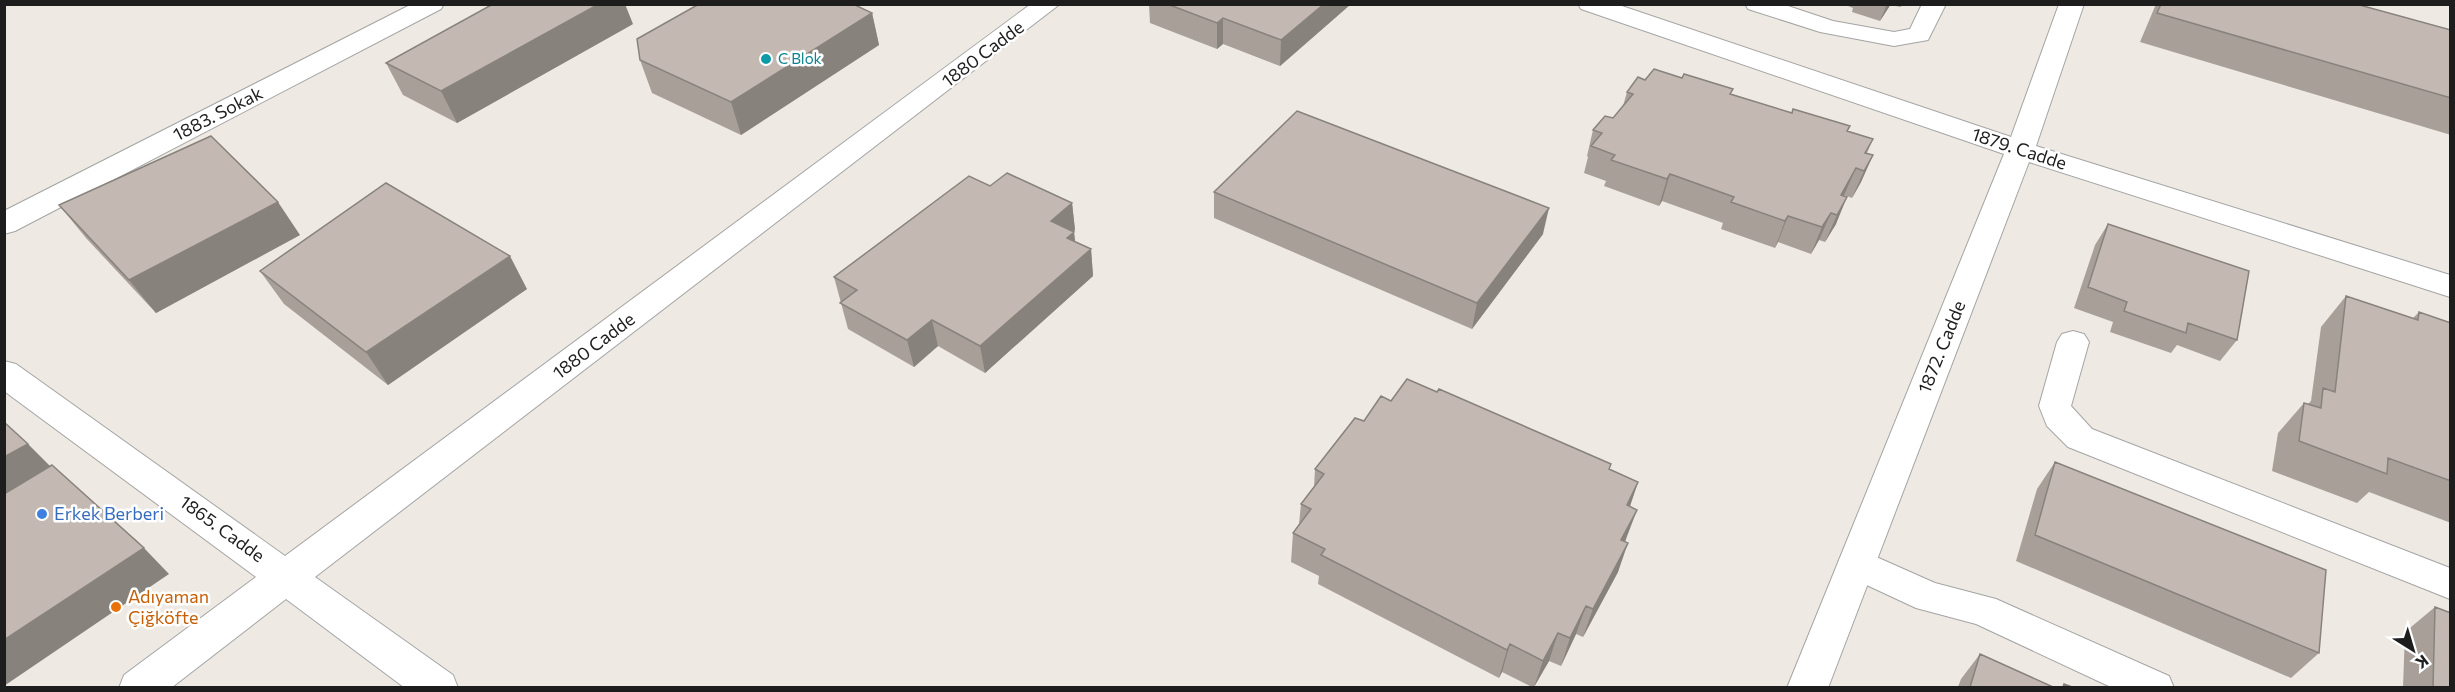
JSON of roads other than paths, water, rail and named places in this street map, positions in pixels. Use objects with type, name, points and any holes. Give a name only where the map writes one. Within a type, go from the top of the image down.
[{"type":"street","name":"1883. Sokak","points":[[4,225],[432,4]]},
{"type":"street","name":"1880 Cadde","points":[[139,687],[1048,4]]},
{"type":"street","name":"1879. Cadde","points":[[1590,4],[2020,150],[2451,286]]},
{"type":"street","name":"1872. Cadde","points":[[1807,687],[2020,150],[2072,4]]},
{"type":"street","name":"1865. Cadde","points":[[4,373],[438,687]]},
{"type":"lane","points":[[1756,4],[1829,27],[1894,39],[1919,35],[1934,4]]},
{"type":"lane","points":[[2073,342],[2055,406],[2059,417],[2080,438],[2451,584]]},
{"type":"lane","points":[[1856,564],[1929,597],[1983,610],[2155,687]]},
{"type":"place","name":"C Blok","points":[[766,59]]},
{"type":"place","name":"Erkek Berberi","points":[[42,514]]},
{"type":"place","name":"Adıyaman Çiğköfte","points":[[116,607]]}]
